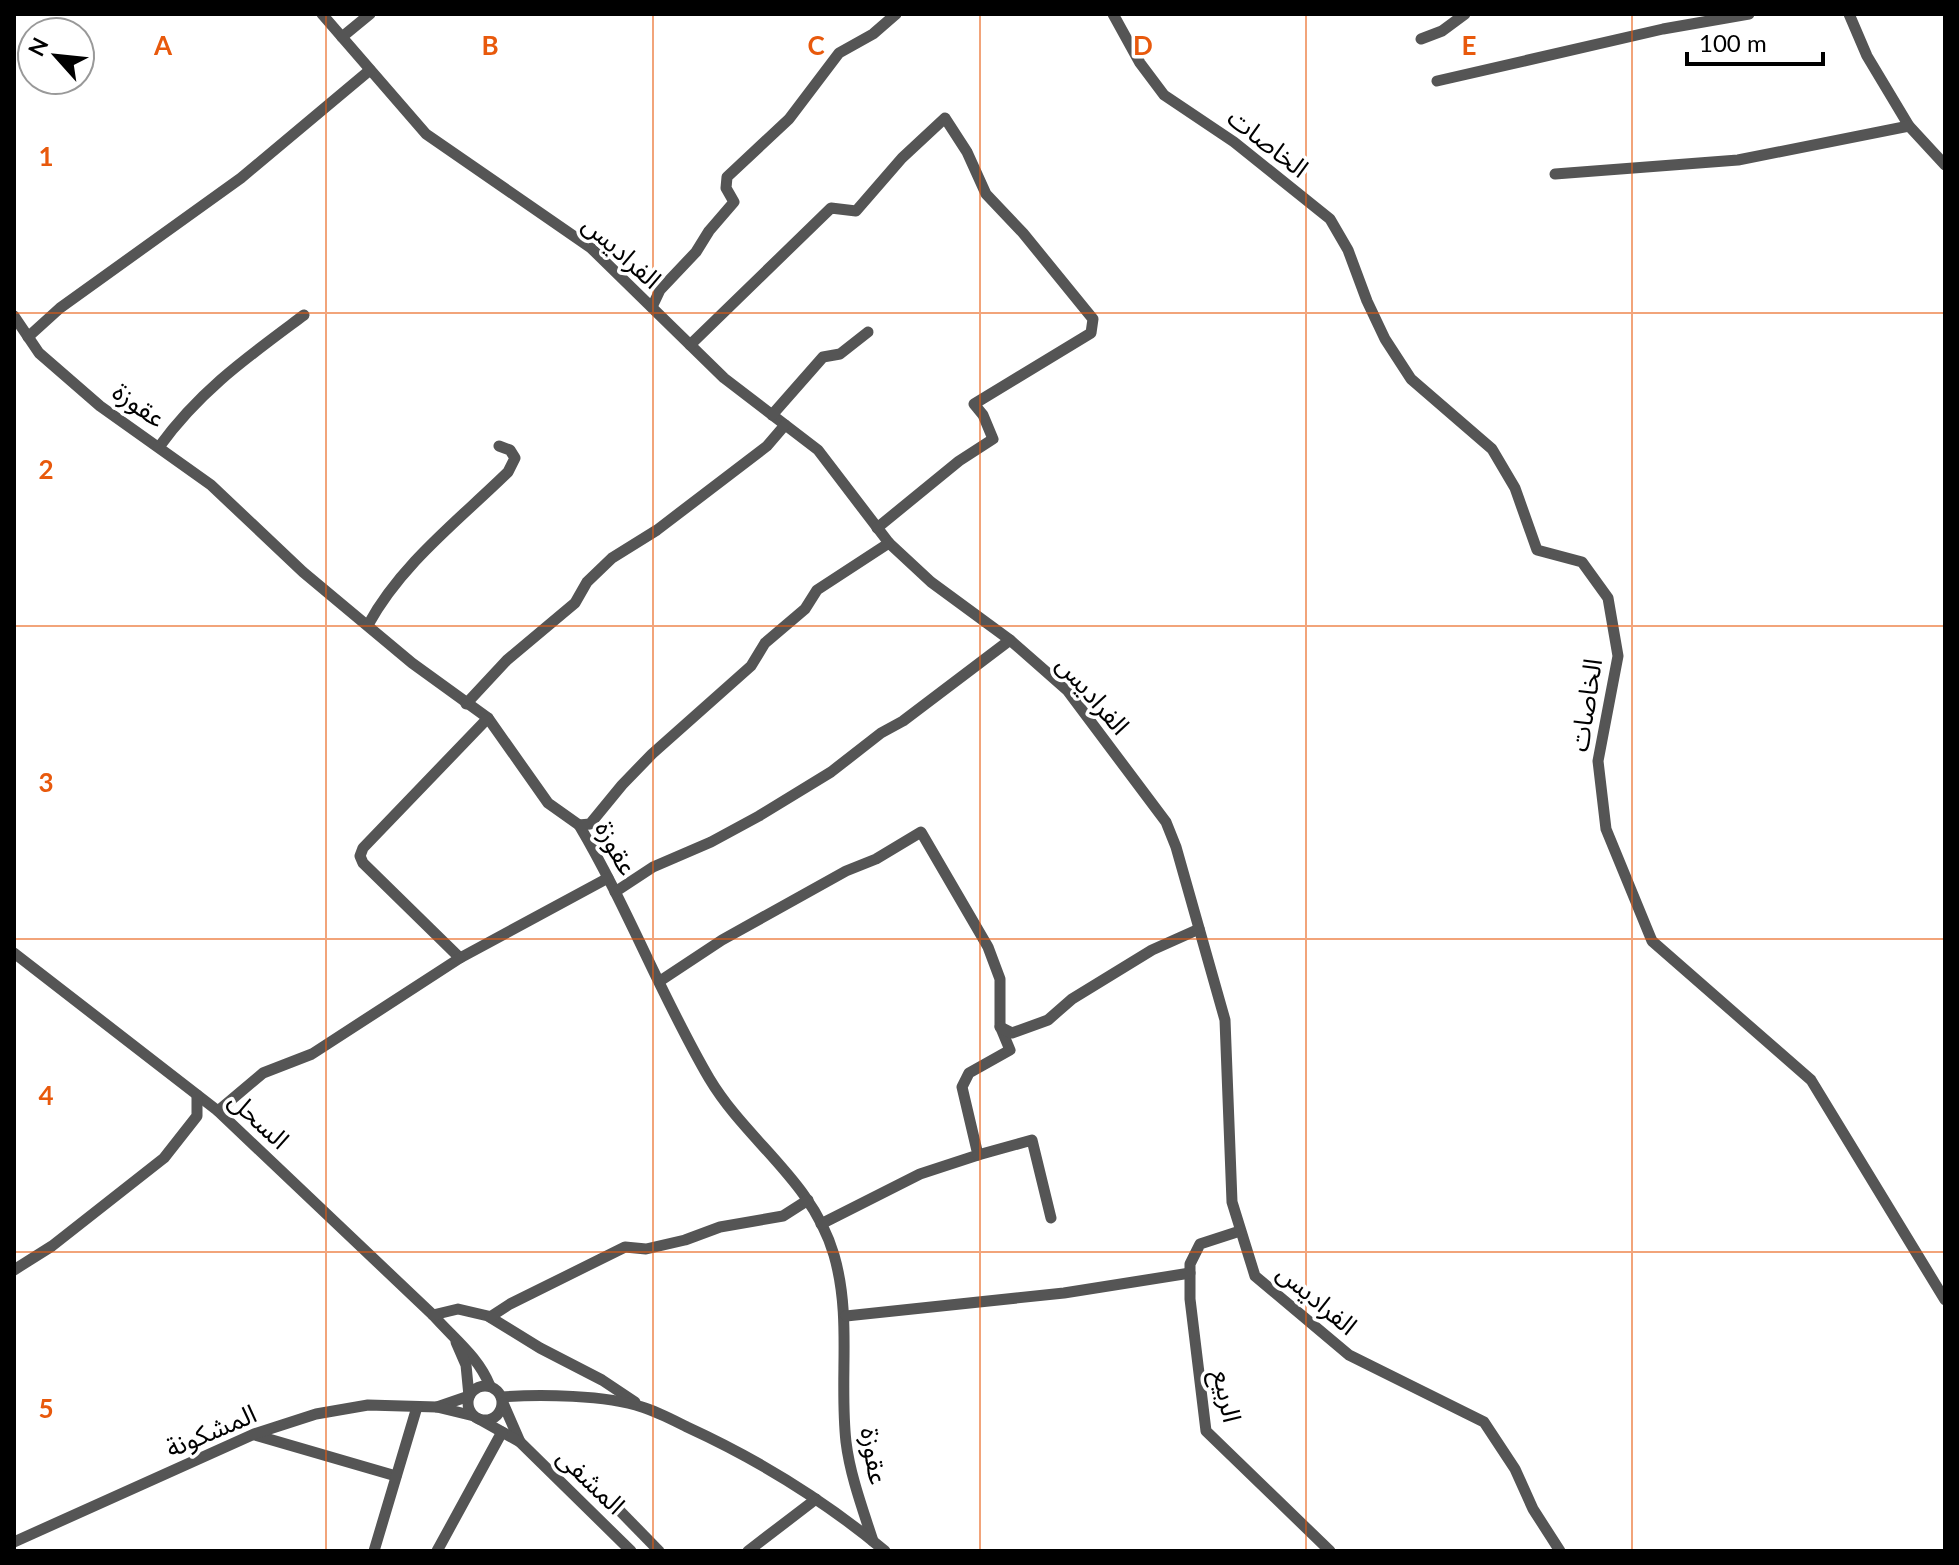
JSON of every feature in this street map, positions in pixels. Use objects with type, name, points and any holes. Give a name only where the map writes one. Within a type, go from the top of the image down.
[{"type":"street","name":"الفراديس","points":[[322,14],[426,134],[591,248],[724,378],[818,450],[889,543],[931,582],[1010,640],[1067,690],[1166,822],[1176,847],[1225,1020],[1232,1202],[1255,1276],[1349,1355],[1484,1422],[1515,1469],[1533,1509],[1560,1551]]},
{"type":"street","points":[[342,37],[370,14]]},
{"type":"street","points":[[652,307],[660,290],[696,252],[734,202],[726,188],[727,177],[789,119],[839,53],[873,34],[896,14]]},
{"type":"street","name":"الخاصات","points":[[1113,14],[1140,63],[1164,95],[1234,142],[1330,219],[1348,250],[1385,339],[1411,379],[1492,449],[1515,488],[1537,550],[1582,562],[1608,598],[1618,656],[1598,761],[1606,829],[1652,941],[1811,1080],[1945,1300]]},
{"type":"street","points":[[1421,39],[1442,31],[1465,14]]},
{"type":"street","points":[[1437,81],[1663,29],[1749,14]]},
{"type":"street","points":[[1849,14],[1867,56],[1909,126],[1945,165]]},
{"type":"street","points":[[28,337],[60,308],[241,178],[370,70]]},
{"type":"street","points":[[690,345],[831,208],[856,211],[902,158],[945,118],[967,152],[986,194],[1023,233],[1093,319],[1091,333],[974,404],[983,415],[993,439],[959,461],[877,528]]},
{"type":"street","points":[[1555,174],[1738,160],[1909,126]]},
{"type":"street","points":[[159,447],[176,423],[210,388],[247,356],[304,315]]},
{"type":"street","name":"عقوزة","points":[[15,319],[39,353],[100,406],[220,493],[303,572],[412,663],[488,718],[548,803],[579,825],[710,1079],[743,1126],[794,1179],[821,1224],[834,1254],[846,1316],[846,1444],[873,1541]]},
{"type":"street","points":[[772,415],[823,357],[840,354],[868,332]]},
{"type":"street","points":[[466,704],[507,660],[575,603],[587,582],[612,558],[632,547],[767,446],[785,425]]},
{"type":"street","points":[[368,625],[379,605],[438,537],[508,472],[515,458],[510,450],[499,446]]},
{"type":"street","points":[[579,825],[590,824],[652,754],[751,666],[765,643],[805,609],[817,590],[889,543]]},
{"type":"street","points":[[615,892],[653,867],[711,842],[831,772],[1010,640]]},
{"type":"street","points":[[460,958],[363,863],[360,856],[363,848],[488,718]]},
{"type":"street","points":[[660,981],[722,940],[921,832],[988,947],[1000,979],[1000,1026],[1010,1050],[969,1073],[962,1087],[978,1155]]},
{"type":"street","points":[[218,1111],[263,1073],[312,1054],[460,958],[608,878]]},
{"type":"street","points":[[1000,1026],[1012,1033],[1048,1020],[1072,999],[1152,950],[1199,929]]},
{"type":"street","name":"السحل","points":[[14,953],[218,1111],[433,1315],[455,1341],[472,1353],[490,1386]]},
{"type":"street","points":[[14,1270],[52,1246],[164,1158],[197,1116],[197,1095]]},
{"type":"street","points":[[821,1224],[920,1174],[1032,1140],[1051,1218]]},
{"type":"street","points":[[490,1317],[625,1247],[646,1249],[685,1240],[720,1227],[783,1216],[808,1200]]},
{"type":"street","points":[[846,1316],[1020,1299],[1190,1273],[1190,1264],[1200,1244],[1240,1231]]},
{"type":"street","name":"الربيع","points":[[1190,1273],[1190,1299],[1206,1431],[1330,1551]]},
{"type":"street","points":[[433,1315],[458,1309],[490,1317],[540,1348],[602,1380],[641,1406],[745,1454],[816,1499],[885,1551]]},
{"type":"street","points":[[455,1341],[466,1365],[469,1409],[477,1418]]},
{"type":"street","points":[[437,1407],[469,1396],[479,1386],[490,1386],[502,1400],[520,1442]]},
{"type":"street","points":[[502,1400],[561,1397],[641,1406]]},
{"type":"street","points":[[477,1418],[495,1417],[502,1400]]},
{"type":"street","name":"المشكونة","points":[[14,1542],[254,1434],[316,1414],[368,1405],[437,1407]]},
{"type":"street","points":[[374,1551],[417,1407]]},
{"type":"street","points":[[437,1407],[477,1418],[520,1442]]},
{"type":"street","points":[[437,1551],[502,1432]]},
{"type":"street","points":[[254,1434],[396,1476]]},
{"type":"street","name":"المشفى","points":[[520,1442],[631,1551]]},
{"type":"street","points":[[748,1551],[816,1499]]},
{"type":"street","points":[[620,1511],[659,1551]]}]
